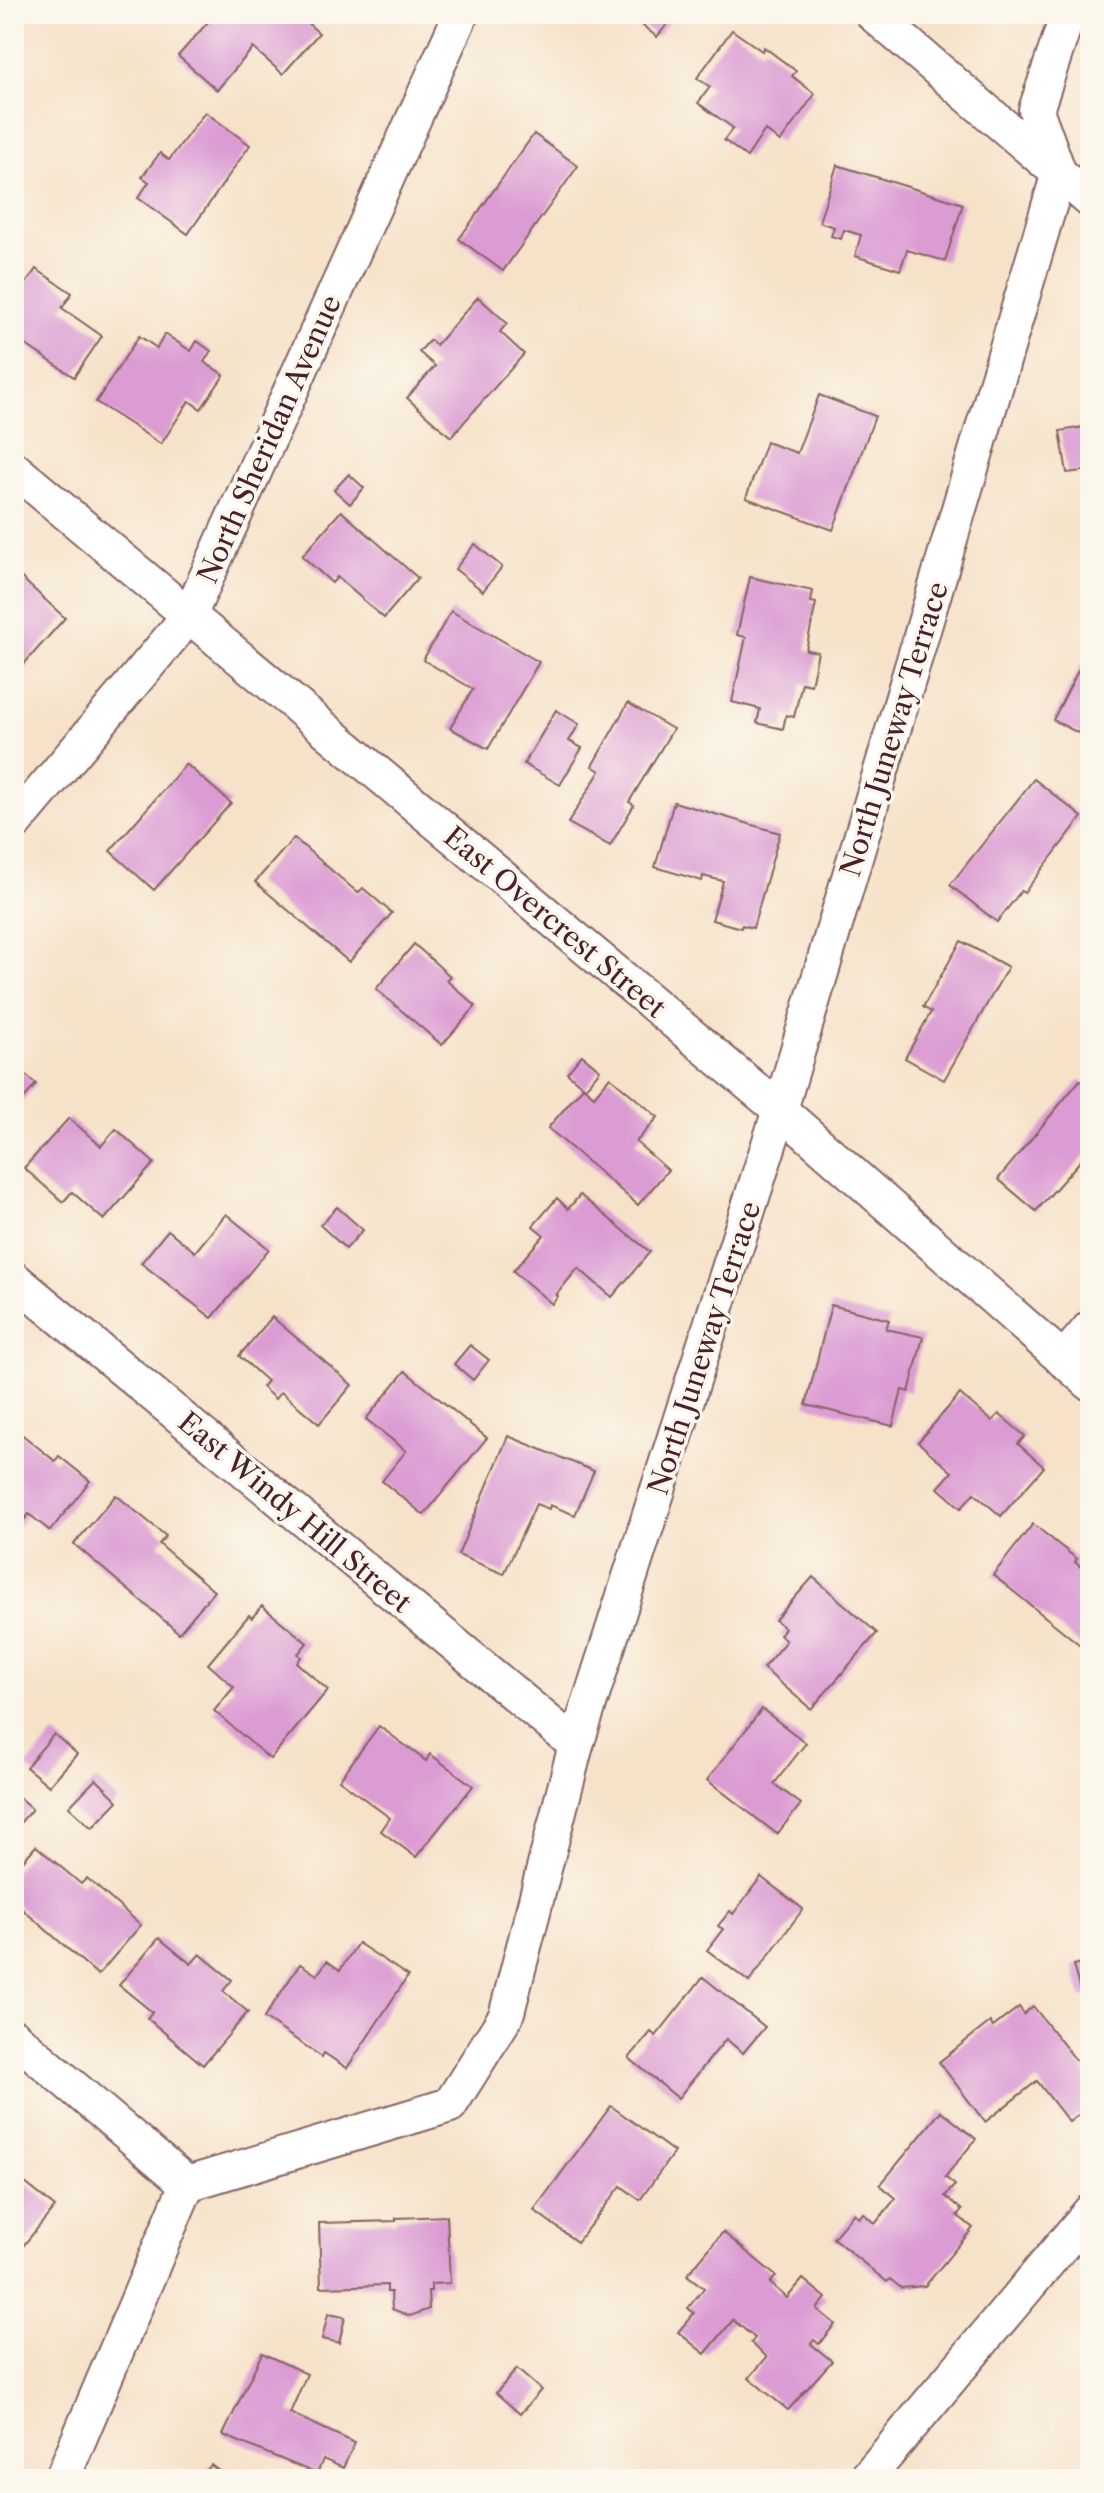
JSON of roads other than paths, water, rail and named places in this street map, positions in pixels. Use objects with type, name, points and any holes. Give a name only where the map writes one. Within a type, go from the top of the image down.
[{"type":"street","name":"North Sheridan Avenue","points":[[14,824],[189,616],[461,14]]},
{"type":"street","points":[[873,14],[1090,200]]},
{"type":"street","points":[[1059,173],[1036,110],[1068,14]]},
{"type":"street","name":"North Juneway Terrace","points":[[187,2184],[450,2105],[506,2016],[576,1745],[780,1110],[1059,173]]},
{"type":"street","name":"East Overcrest Street","points":[[14,469],[780,1110],[1090,1383]]},
{"type":"street","name":"East Windy Hill Street","points":[[14,1279],[576,1745]]},
{"type":"street","points":[[1063,1360],[1090,1328]]},
{"type":"street","points":[[14,2037],[187,2184],[62,2479]]},
{"type":"street","points":[[866,2479],[1090,2212]]}]
